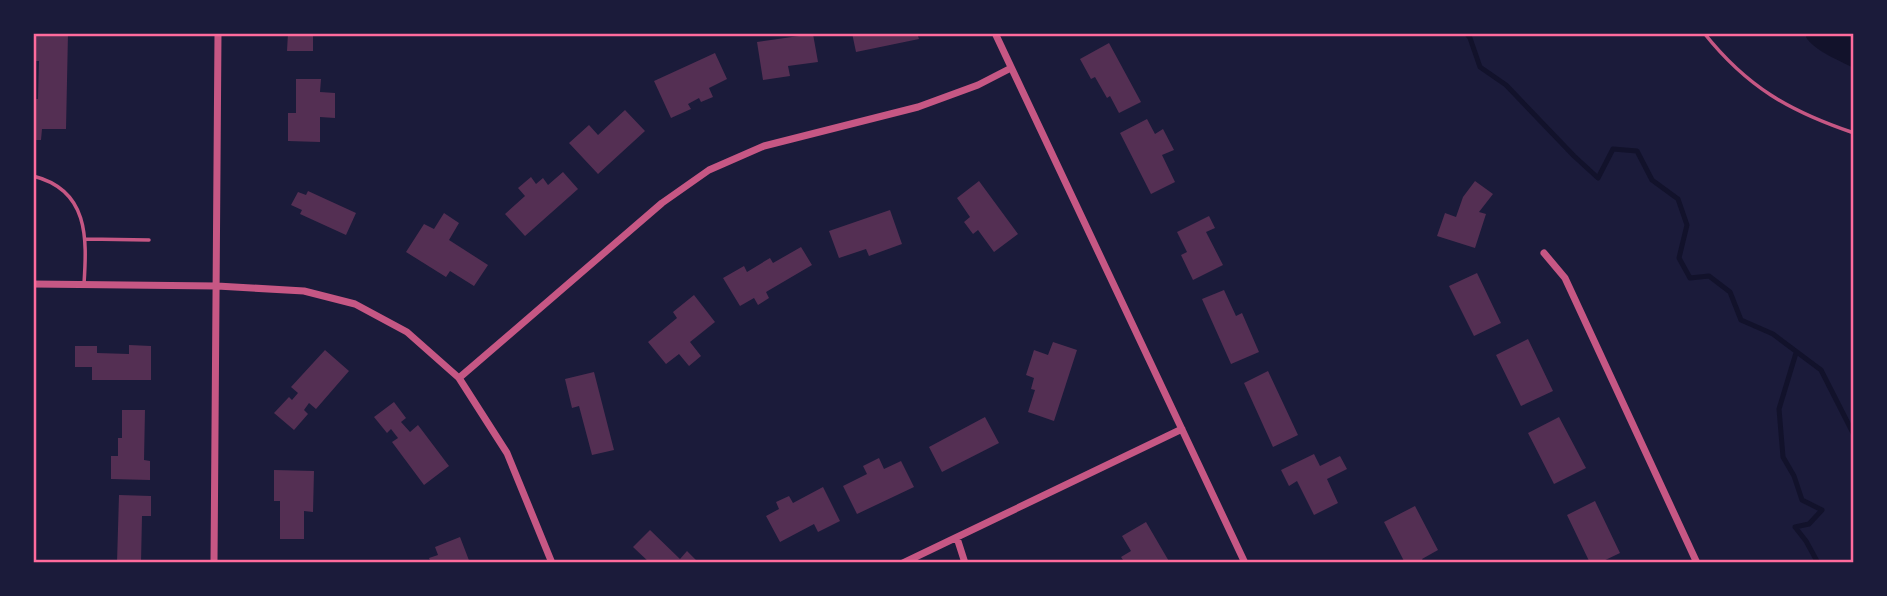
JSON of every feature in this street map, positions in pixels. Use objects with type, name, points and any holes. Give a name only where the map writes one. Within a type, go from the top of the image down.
[{"type":"street","points":[[215,563],[218,33]]},
{"type":"street","points":[[995,33],[1245,563]]},
{"type":"street","points":[[459,378],[662,203],[709,170],[764,146],[918,107],[978,85],[1011,68]]},
{"type":"street","points":[[1544,253],[1565,278],[1697,563]]},
{"type":"street","points":[[33,284],[217,286],[304,291],[355,304],[407,332],[459,378],[507,453],[552,563]]},
{"type":"street","points":[[903,563],[1182,429]]},
{"type":"street","points":[[957,538],[965,563]]},
{"type":"lane","points":[[1704,33],[1722,56],[1770,96],[1795,110],[1854,133]]},
{"type":"lane","points":[[33,176],[54,184],[74,201],[81,216],[86,239],[84,284]]},
{"type":"lane","points":[[86,239],[149,240]]},
{"type":"shaded area","points":[[1807,33],[1854,33],[1854,68],[1814,46],[1806,37]]},
{"type":"building","points":[[33,33],[68,33],[66,129],[42,129],[41,140],[33,140],[33,99],[38,99],[39,61],[33,61]]},
{"type":"building","points":[[288,33],[313,33],[313,51],[287,51]]},
{"type":"building","points":[[852,33],[917,33],[919,39],[856,52]]},
{"type":"building","points":[[813,34],[818,62],[788,66],[790,76],[763,80],[757,42]]},
{"type":"building","points":[[1109,43],[1141,102],[1119,113],[1095,77],[1091,79],[1080,59]]},
{"type":"building","points":[[715,53],[727,79],[709,88],[713,97],[701,102],[699,98],[688,104],[691,109],[671,118],[654,81]]},
{"type":"building","points":[[296,79],[321,79],[320,92],[335,93],[335,118],[320,117],[320,142],[288,141],[288,113],[296,113]]},
{"type":"building","points":[[625,110],[645,131],[598,174],[569,143],[589,125],[598,135]]},
{"type":"building","points":[[1147,119],[1155,134],[1163,129],[1174,150],[1162,155],[1175,182],[1151,194],[1120,133]]},
{"type":"building","points":[[563,172],[578,189],[525,236],[505,214],[525,196],[518,188],[531,177],[536,184],[543,178],[548,185]]},
{"type":"building","points":[[979,181],[1018,234],[994,252],[978,230],[973,234],[964,222],[970,217],[957,198]]},
{"type":"building","points":[[1475,181],[1493,194],[1479,212],[1486,214],[1475,248],[1437,236],[1445,213],[1456,217],[1463,197]]},
{"type":"building","points":[[308,191],[356,213],[346,235],[300,214],[302,210],[291,205],[298,192],[306,195]]},
{"type":"building","points":[[890,210],[902,244],[869,256],[866,249],[839,258],[829,231]]},
{"type":"building","points":[[444,213],[459,223],[449,240],[488,265],[474,286],[450,271],[446,277],[406,252],[424,224],[434,229]]},
{"type":"building","points":[[1209,216],[1215,228],[1206,232],[1223,265],[1193,280],[1181,255],[1187,252],[1177,232]]},
{"type":"building","points":[[801,247],[812,265],[766,292],[769,298],[758,305],[754,298],[740,306],[723,278],[744,266],[747,272],[770,258],[773,263]]},
{"type":"building","points":[[1477,273],[1501,323],[1474,336],[1449,286]]},
{"type":"building","points":[[1224,290],[1236,316],[1242,313],[1259,352],[1231,364],[1202,299]]},
{"type":"building","points":[[694,295],[715,322],[690,342],[701,356],[689,366],[679,354],[666,364],[648,342],[677,318],[673,312]]},
{"type":"building","points":[[1528,339],[1553,391],[1521,406],[1496,355]]},
{"type":"building","points":[[1053,342],[1077,350],[1054,421],[1028,412],[1035,390],[1031,389],[1034,378],[1026,375],[1034,350],[1048,355]]},
{"type":"building","points":[[129,345],[151,346],[151,380],[92,380],[92,367],[75,367],[75,346],[97,346],[97,353],[129,354]]},
{"type":"building","points":[[325,350],[349,371],[316,409],[309,403],[304,410],[308,414],[294,430],[274,413],[289,397],[292,400],[298,393],[291,387]]},
{"type":"building","points":[[1268,371],[1298,435],[1273,447],[1244,383]]},
{"type":"building","points":[[594,372],[614,450],[592,455],[579,406],[572,408],[565,379]]},
{"type":"building","points":[[394,402],[406,418],[401,422],[410,432],[418,425],[449,466],[424,485],[392,442],[398,438],[391,429],[387,433],[374,417]]},
{"type":"building","points":[[122,410],[145,410],[144,460],[150,461],[150,480],[111,479],[111,456],[118,456],[118,438],[122,438]]},
{"type":"building","points":[[985,417],[999,443],[942,472],[929,447]]},
{"type":"building","points":[[1559,417],[1586,468],[1554,484],[1528,433]]},
{"type":"building","points":[[1314,454],[1320,466],[1340,456],[1347,469],[1327,479],[1338,503],[1314,515],[1297,481],[1289,486],[1281,470]]},
{"type":"building","points":[[879,458],[884,469],[901,461],[914,487],[857,514],[843,486],[867,474],[863,466]]},
{"type":"building","points":[[274,470],[314,471],[313,512],[304,511],[304,539],[280,539],[280,501],[274,501]]},
{"type":"building","points":[[823,487],[840,521],[818,532],[814,524],[780,542],[766,516],[779,509],[776,502],[789,496],[793,503]]},
{"type":"building","points":[[119,495],[151,496],[151,516],[142,516],[141,563],[117,563]]},
{"type":"building","points":[[1595,501],[1620,553],[1599,563],[1590,563],[1567,515]]},
{"type":"building","points":[[1415,506],[1438,550],[1422,559],[1424,563],[1405,563],[1384,522]]},
{"type":"building","points":[[1146,522],[1170,563],[1125,563],[1121,557],[1131,551],[1122,536]]},
{"type":"building","points":[[650,530],[680,559],[687,551],[699,563],[650,563],[633,547]]},
{"type":"building","points":[[460,537],[470,563],[431,563],[429,558],[438,555],[435,547]]},
{"type":"waterway","points":[[1466,33],[1480,67],[1506,85],[1598,178],[1613,149],[1637,151],[1652,180],[1678,199],[1687,225],[1679,258],[1690,278],[1709,276],[1730,292],[1741,320],[1773,334],[1821,370],[1854,435]]},
{"type":"waterway","points":[[1796,353],[1779,409],[1783,457],[1794,476],[1802,500],[1822,510],[1809,524],[1795,527],[1818,563]]}]
